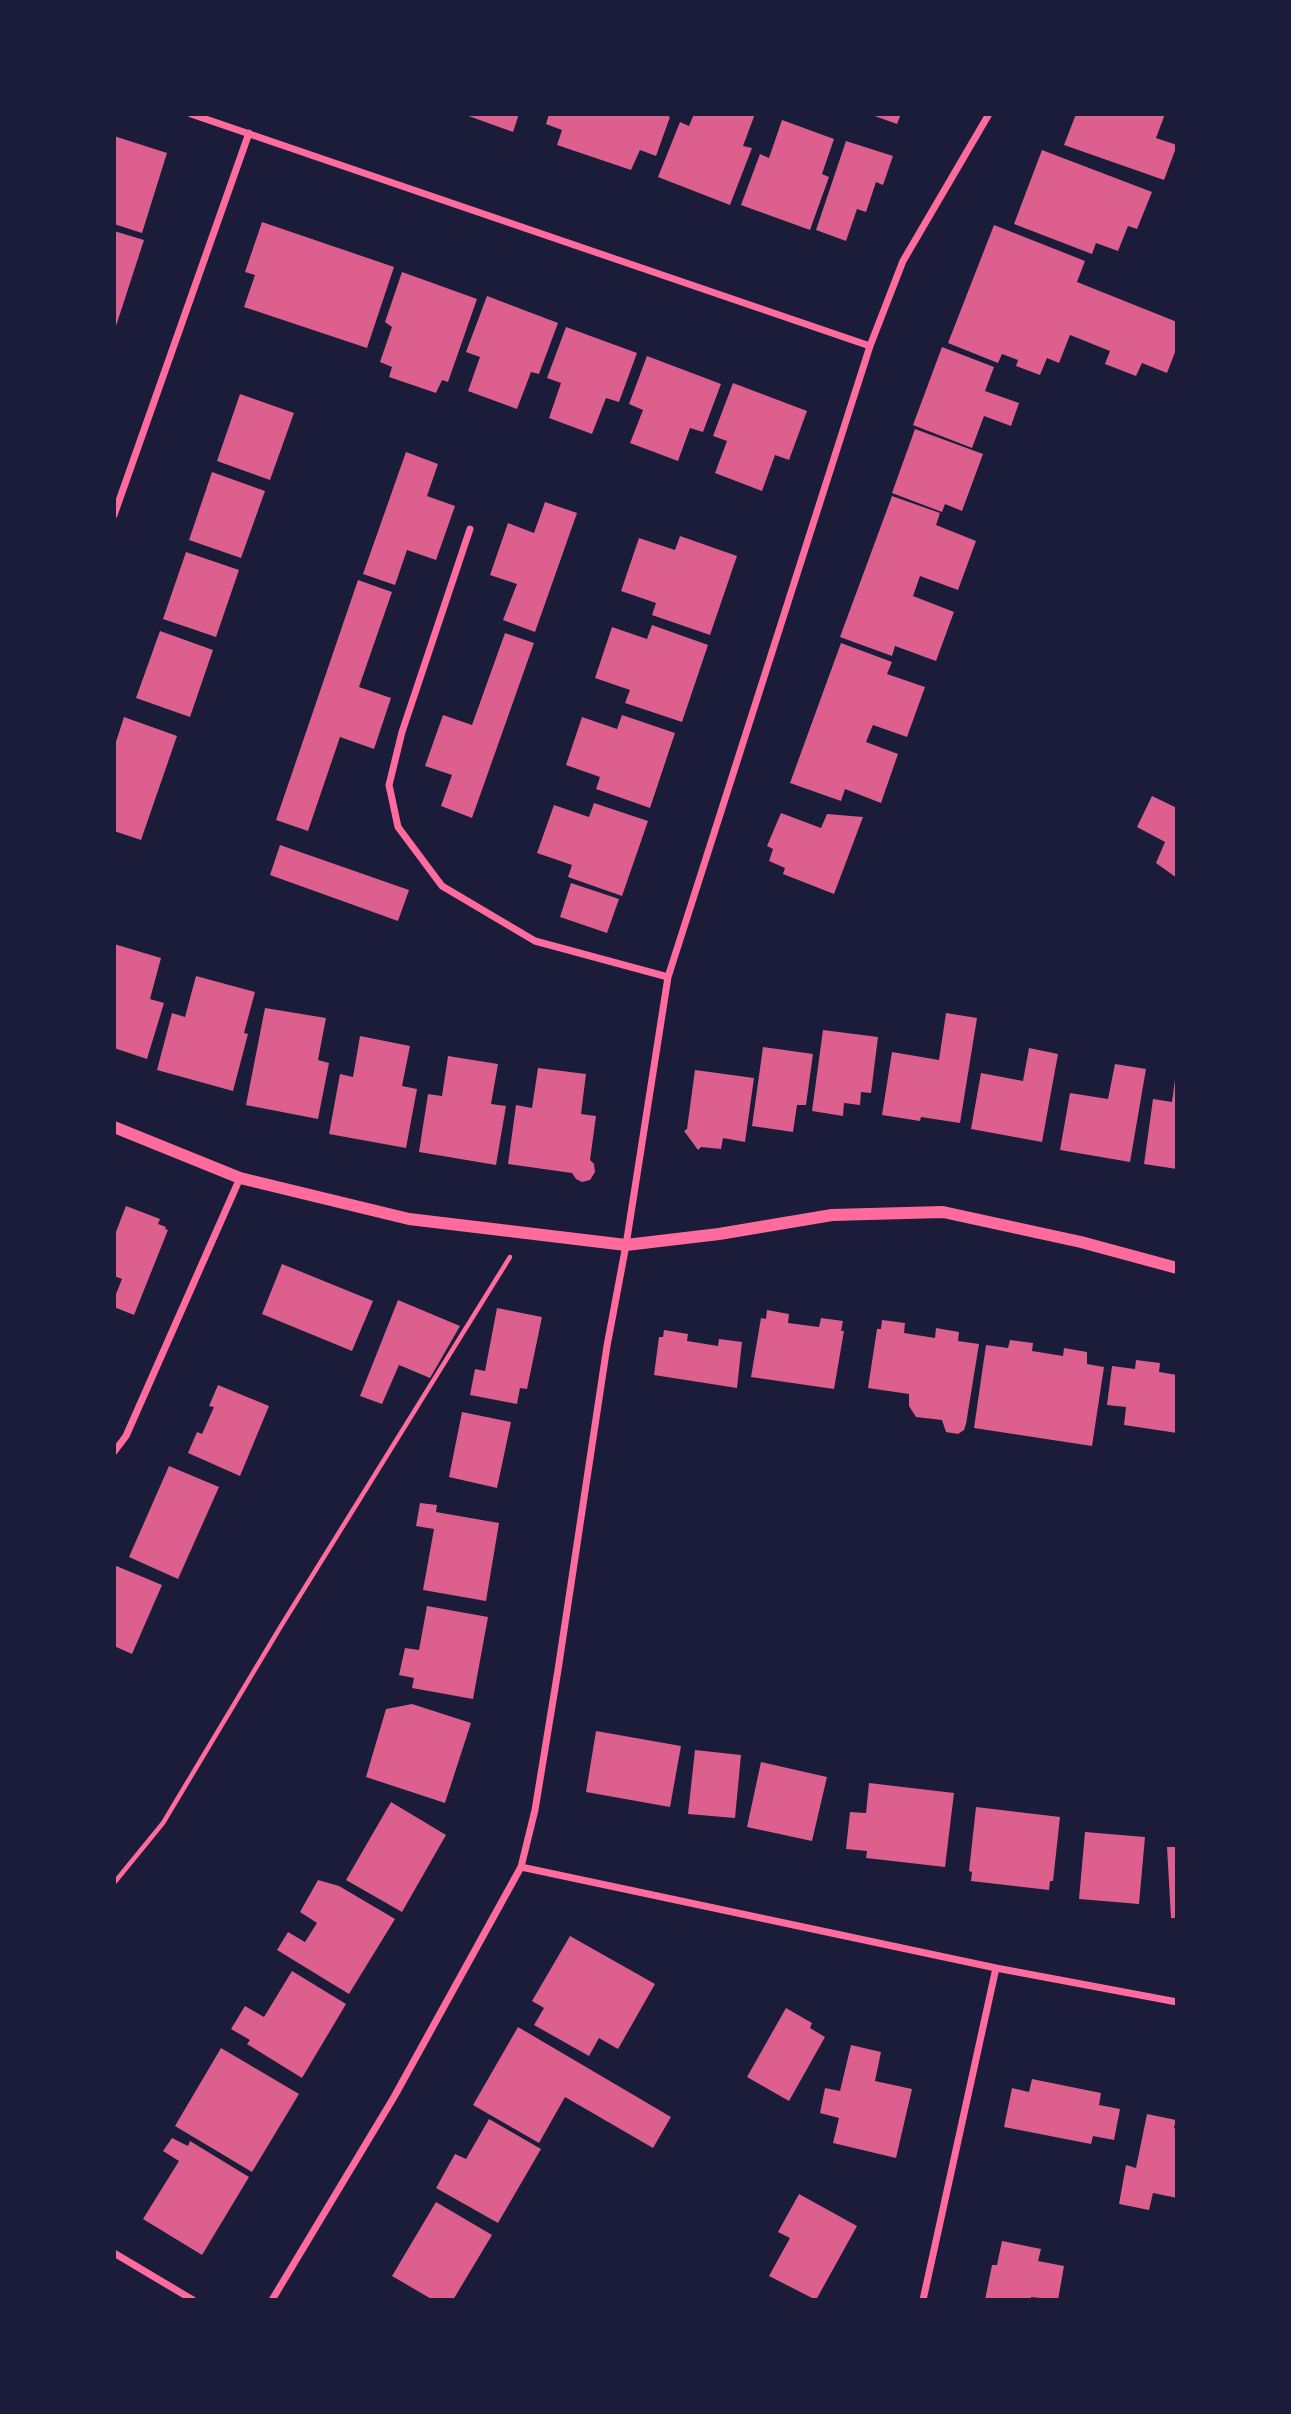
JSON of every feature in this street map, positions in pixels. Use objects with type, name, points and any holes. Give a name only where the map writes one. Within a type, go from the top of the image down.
[{"type":"street","points":[[191,114],[870,346]]},
{"type":"street","points":[[272,2300],[394,2097],[521,1867],[535,1810],[668,977],[870,346],[903,261],[989,114]]},
{"type":"street","points":[[114,515],[249,133]]},
{"type":"street","points":[[470,529],[402,732],[389,785],[398,827],[442,886],[535,941],[668,977]]},
{"type":"street","points":[[114,1127],[240,1178],[409,1219],[626,1245],[719,1234],[832,1215],[943,1212],[1081,1242],[1177,1268]]},
{"type":"street","points":[[114,1452],[126,1436],[240,1178]]},
{"type":"street","points":[[521,1867],[996,1968],[1177,2002]]},
{"type":"street","points":[[923,2300],[996,1968]]},
{"type":"street","points":[[114,2252],[193,2300]]},
{"type":"path","points":[[114,1883],[163,1823],[281,1626],[524,1233]]},
{"type":"building","points":[[463,114],[519,114],[513,132]]},
{"type":"building","points":[[549,114],[663,114],[670,117],[656,156],[640,150],[631,170],[557,145],[562,130],[546,124]]},
{"type":"building","points":[[694,114],[755,114],[743,146],[752,148],[730,205],[658,177],[680,122],[689,126]]},
{"type":"building","points":[[869,114],[901,114],[897,124]]},
{"type":"building","points":[[1076,114],[1165,114],[1156,138],[1177,145],[1164,180],[1064,145]]},
{"type":"building","points":[[782,120],[834,139],[822,174],[829,177],[810,230],[741,205],[760,154],[769,158]]},
{"type":"building","points":[[114,136],[167,153],[142,233],[114,224]]},
{"type":"building","points":[[846,141],[893,156],[883,185],[876,182],[866,212],[857,209],[846,241],[816,230]]},
{"type":"building","points":[[1042,150],[1152,192],[1137,229],[1128,226],[1118,251],[1096,243],[1092,254],[1014,224]]},
{"type":"building","points":[[262,222],[394,267],[367,348],[244,307],[255,275],[245,272]]},
{"type":"building","points":[[994,225],[1085,261],[1077,282],[1177,322],[1177,347],[1167,373],[1142,363],[1136,376],[1105,364],[1110,351],[1070,335],[1059,363],[1047,358],[1040,375],[1016,366],[1018,360],[1002,354],[998,363],[948,343]]},
{"type":"building","points":[[114,231],[144,240],[116,326],[114,325]]},
{"type":"building","points":[[402,272],[477,299],[448,382],[442,380],[436,393],[389,377],[392,367],[380,362],[392,327],[385,322]]},
{"type":"building","points":[[487,296],[558,323],[539,374],[531,372],[517,409],[468,391],[480,357],[466,352]]},
{"type":"building","points":[[566,327],[637,353],[619,402],[606,398],[592,434],[549,418],[561,383],[547,378]]},
{"type":"building","points":[[942,347],[994,367],[985,391],[1019,403],[1011,426],[984,416],[972,448],[913,425]]},
{"type":"building","points":[[647,356],[721,384],[703,432],[690,428],[678,461],[630,443],[643,410],[629,404]]},
{"type":"building","points":[[733,383],[807,411],[789,460],[775,455],[762,491],[715,473],[727,441],[713,436]]},
{"type":"building","points":[[240,394],[294,413],[270,480],[217,461]]},
{"type":"building","points":[[915,429],[983,454],[962,511],[945,504],[942,512],[892,493]]},
{"type":"building","points":[[406,452],[438,464],[427,496],[455,506],[436,560],[407,550],[395,585],[363,574]]},
{"type":"building","points":[[212,472],[265,491],[241,558],[189,540]]},
{"type":"building","points":[[892,496],[940,513],[936,525],[976,541],[958,590],[920,576],[913,596],[954,612],[936,661],[895,646],[892,656],[840,637]]},
{"type":"building","points":[[545,502],[577,513],[535,632],[503,620],[517,584],[490,575],[508,523],[534,533]]},
{"type":"building","points":[[680,536],[737,556],[710,635],[652,615],[656,603],[621,591],[639,538],[675,550]]},
{"type":"building","points":[[186,552],[239,570],[216,637],[163,619]]},
{"type":"building","points":[[358,580],[392,592],[359,687],[391,698],[374,749],[340,737],[308,831],[276,820]]},
{"type":"building","points":[[652,625],[708,645],[682,722],[625,703],[630,690],[595,678],[612,627],[647,639]]},
{"type":"building","points":[[160,631],[213,650],[190,717],[136,698]]},
{"type":"building","points":[[505,633],[534,643],[472,818],[441,806],[452,775],[425,766],[443,715],[472,725]]},
{"type":"building","points":[[841,643],[892,662],[887,674],[925,687],[907,737],[873,725],[866,742],[898,754],[881,803],[845,789],[841,801],[790,783]]},
{"type":"building","points":[[622,715],[675,733],[650,808],[596,789],[600,777],[566,765],[582,717],[617,729]]},
{"type":"building","points":[[124,717],[177,736],[141,840],[114,831],[114,748]]},
{"type":"building","points":[[1152,796],[1177,808],[1177,878],[1156,863],[1165,842],[1137,827]]},
{"type":"building","points":[[594,803],[648,821],[622,896],[568,877],[572,865],[537,853],[554,805],[589,817]]},
{"type":"building","points":[[781,813],[821,828],[827,814],[863,817],[834,894],[783,874],[785,868],[769,861],[773,849],[767,846]]},
{"type":"building","points":[[280,845],[409,890],[398,921],[270,875]]},
{"type":"building","points":[[571,883],[619,899],[607,933],[560,917]]},
{"type":"building","points":[[114,944],[161,958],[150,999],[164,1003],[147,1059],[114,1048]]},
{"type":"building","points":[[196,976],[255,992],[244,1033],[248,1034],[233,1091],[157,1070],[172,1013],[185,1017]]},
{"type":"building","points":[[265,1008],[326,1018],[318,1060],[329,1063],[318,1119],[246,1105]]},
{"type":"building","points":[[946,1013],[977,1018],[960,1123],[882,1115],[892,1052],[939,1060]]},
{"type":"building","points":[[823,1030],[878,1037],[871,1093],[861,1092],[860,1105],[844,1103],[843,1116],[812,1111]]},
{"type":"building","points":[[360,1036],[410,1046],[402,1086],[417,1089],[406,1148],[329,1134],[340,1074],[353,1077]]},
{"type":"building","points":[[763,1047],[813,1054],[806,1105],[797,1105],[793,1132],[752,1126]]},
{"type":"building","points":[[1029,1048],[1058,1054],[1042,1142],[971,1129],[981,1073],[1023,1081]]},
{"type":"building","points":[[448,1056],[498,1064],[491,1104],[506,1106],[496,1165],[419,1152],[428,1094],[442,1096]]},
{"type":"building","points":[[1115,1064],[1146,1069],[1130,1162],[1060,1150],[1070,1093],[1108,1099]]},
{"type":"building","points":[[538,1068],[586,1074],[581,1114],[596,1116],[590,1160],[594,1164],[595,1172],[590,1180],[582,1182],[572,1173],[508,1164],[516,1105],[532,1108]]},
{"type":"building","points":[[695,1070],[754,1078],[745,1142],[723,1138],[721,1149],[701,1147],[698,1150],[684,1131],[687,1129]]},
{"type":"building","points":[[1176,1072],[1177,1169],[1144,1164],[1153,1099],[1172,1102]]},
{"type":"building","points":[[126,1206],[160,1219],[158,1224],[168,1230],[134,1315],[114,1307],[114,1299],[122,1279],[114,1276],[114,1237]]},
{"type":"building","points":[[282,1264],[373,1301],[352,1351],[262,1314]]},
{"type":"building","points":[[398,1300],[460,1326],[430,1378],[399,1365],[382,1404],[360,1396]]},
{"type":"building","points":[[497,1308],[542,1317],[527,1389],[520,1388],[517,1404],[470,1395],[475,1369],[485,1371]]},
{"type":"building","points":[[767,1310],[789,1314],[788,1323],[819,1327],[821,1318],[843,1321],[841,1331],[844,1331],[834,1389],[751,1377],[761,1318],[766,1319]]},
{"type":"building","points":[[882,1320],[905,1323],[904,1333],[935,1338],[936,1328],[959,1332],[958,1341],[979,1344],[964,1430],[958,1434],[946,1432],[942,1420],[916,1417],[909,1406],[909,1394],[868,1388],[877,1329],[881,1329]]},
{"type":"building","points":[[664,1330],[688,1334],[687,1341],[718,1346],[719,1339],[742,1342],[737,1388],[654,1375],[659,1337],[663,1337]]},
{"type":"building","points":[[1010,1340],[1033,1343],[1032,1351],[1063,1356],[1064,1348],[1087,1352],[1087,1364],[1104,1367],[1092,1446],[974,1428],[986,1345],[1008,1348]]},
{"type":"building","points":[[1136,1360],[1160,1363],[1159,1372],[1177,1375],[1177,1433],[1124,1425],[1126,1407],[1107,1405],[1112,1366],[1135,1369]]},
{"type":"building","points":[[218,1385],[269,1406],[240,1476],[188,1453],[197,1432],[202,1434],[214,1407],[209,1406]]},
{"type":"building","points":[[462,1412],[511,1422],[497,1488],[449,1477]]},
{"type":"building","points":[[169,1466],[219,1487],[178,1579],[129,1557]]},
{"type":"building","points":[[420,1503],[437,1505],[436,1512],[499,1523],[486,1601],[423,1590],[434,1529],[416,1526]]},
{"type":"building","points":[[114,1565],[162,1585],[132,1654],[114,1646]]},
{"type":"building","points":[[427,1606],[488,1617],[473,1699],[412,1688],[414,1678],[399,1675],[405,1648],[419,1650]]},
{"type":"building","points":[[412,1704],[471,1723],[445,1803],[366,1777],[386,1709]]},
{"type":"building","points":[[596,1731],[681,1746],[670,1807],[586,1792]]},
{"type":"building","points":[[695,1750],[741,1755],[735,1818],[688,1814]]},
{"type":"building","points":[[761,1762],[827,1777],[812,1841],[747,1827]]},
{"type":"building","points":[[869,1783],[954,1793],[945,1867],[866,1858],[867,1851],[846,1849],[850,1812],[866,1813]]},
{"type":"building","points":[[391,1802],[446,1835],[402,1912],[346,1880]]},
{"type":"building","points":[[976,1807],[1060,1817],[1053,1881],[1050,1881],[1049,1890],[971,1881],[972,1872],[969,1871]]},
{"type":"building","points":[[1085,1832],[1145,1837],[1139,1904],[1079,1899]]},
{"type":"building","points":[[1167,1847],[1177,1847],[1177,1918],[1171,1918]]},
{"type":"building","points":[[318,1880],[339,1886],[395,1919],[349,1994],[277,1950],[288,1932],[305,1942],[317,1923],[300,1912]]},
{"type":"building","points":[[570,1936],[655,1984],[618,2049],[599,2038],[589,2056],[534,2025],[544,2008],[532,2001]]},
{"type":"building","points":[[292,1971],[346,2004],[302,2078],[247,2044],[250,2040],[231,2029],[245,2006],[264,2017]]},
{"type":"building","points":[[786,2008],[812,2023],[810,2028],[825,2037],[789,2101],[747,2077]]},
{"type":"building","points":[[518,2027],[671,2117],[653,2148],[565,2097],[539,2143],[473,2105]]},
{"type":"building","points":[[851,2045],[881,2052],[875,2081],[912,2089],[896,2158],[833,2143],[839,2118],[820,2113],[825,2088],[840,2091]]},
{"type":"building","points":[[221,2048],[299,2094],[252,2172],[175,2126]]},
{"type":"building","points":[[1032,2079],[1101,2093],[1099,2105],[1120,2109],[1114,2140],[1093,2136],[1091,2144],[1004,2127],[1012,2088],[1029,2092]]},
{"type":"building","points":[[1147,2114],[1176,2120],[1174,2128],[1177,2129],[1177,2198],[1153,2193],[1149,2210],[1119,2204],[1126,2165],[1136,2168]]},
{"type":"building","points":[[489,2119],[541,2149],[498,2223],[436,2188],[455,2154],[466,2159]]},
{"type":"building","points":[[172,2138],[188,2146],[190,2141],[249,2177],[202,2255],[143,2219],[179,2161],[163,2151]]},
{"type":"building","points":[[799,2194],[857,2226],[816,2300],[769,2276],[790,2238],[778,2232]]},
{"type":"building","points":[[436,2202],[492,2235],[453,2300],[433,2300],[392,2276]]},
{"type":"building","points":[[1002,2241],[1041,2249],[1038,2261],[1064,2266],[1058,2300],[1031,2297],[1031,2300],[985,2300],[992,2265],[997,2265]]}]
